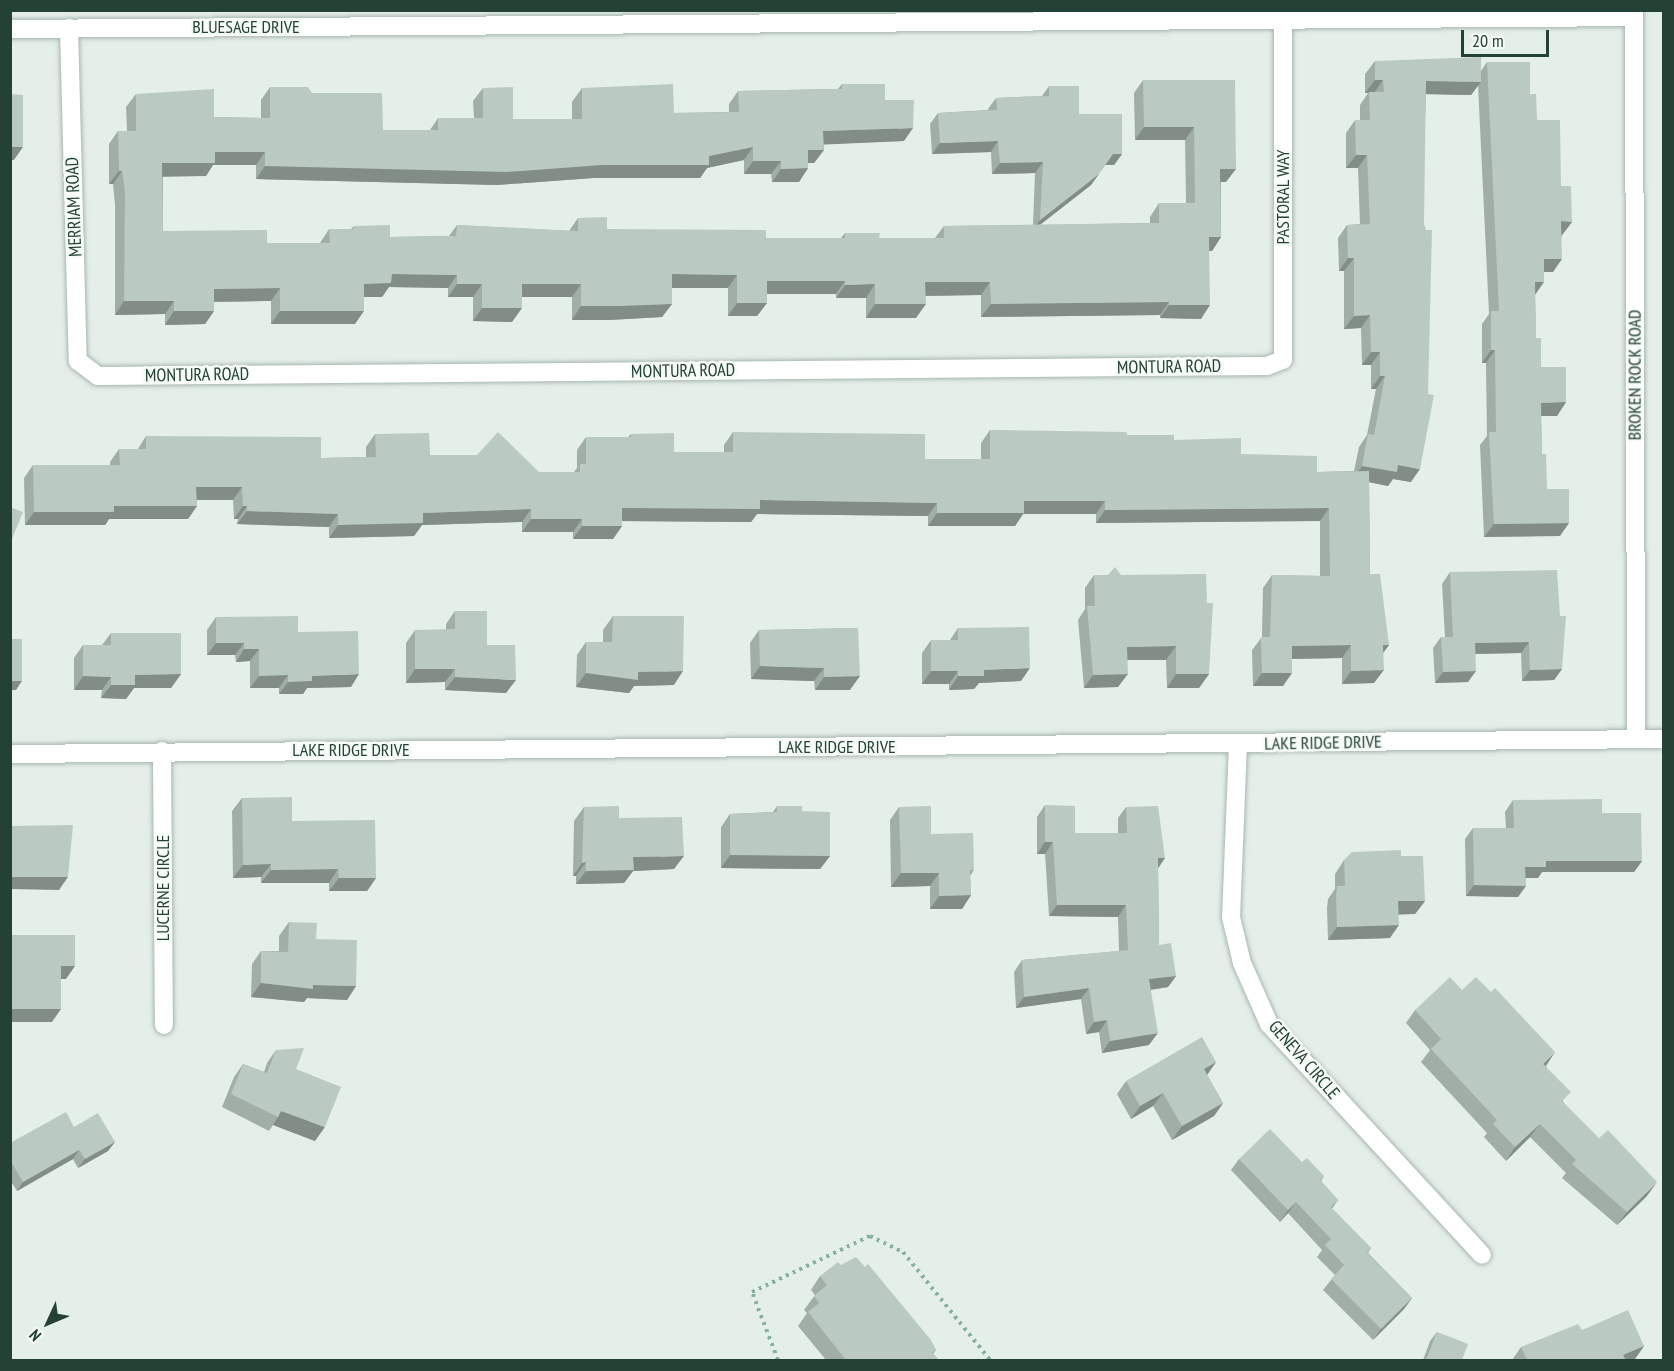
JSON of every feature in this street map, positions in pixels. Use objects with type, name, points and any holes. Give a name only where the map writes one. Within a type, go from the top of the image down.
[{"type":"street","name":"BLUESAGE DRIVE","points":[[10,29],[1634,14]]},
{"type":"street","name":"BROKEN ROCK ROAD","points":[[1634,14],[1636,740]]},
{"type":"street","name":"PASTORAL WAY","points":[[1267,366],[1282,360],[1283,19]]},
{"type":"street","name":"MERRIAM ROAD","points":[[69,28],[78,360],[98,376]]},
{"type":"street","name":"MONTURA ROAD","points":[[98,376],[1267,366]]},
{"type":"street","name":"LAKE RIDGE DRIVE","points":[[10,754],[1664,739]]},
{"type":"street","name":"GENEVA CIRCLE","points":[[1238,744],[1231,917],[1242,963],[1269,1024],[1482,1255]]},
{"type":"street","name":"LUCERNE CIRCLE","points":[[162,751],[164,1025]]},
{"type":"path","points":[[778,1360],[752,1292],[870,1236],[903,1252],[990,1360]]},
{"type":"building","points":[[1481,57],[1481,82],[1426,81],[1424,224],[1426,230],[1432,230],[1428,394],[1434,395],[1420,469],[1398,465],[1397,472],[1362,466],[1368,434],[1374,435],[1385,376],[1380,376],[1380,352],[1371,352],[1370,315],[1354,316],[1354,258],[1348,258],[1347,225],[1370,224],[1367,155],[1356,155],[1355,120],[1370,120],[1369,92],[1384,92],[1383,80],[1375,80],[1375,61]]},
{"type":"building","points":[[1487,62],[1530,62],[1530,94],[1536,94],[1537,120],[1560,120],[1561,186],[1571,186],[1572,222],[1561,221],[1562,259],[1544,259],[1544,282],[1535,282],[1536,338],[1541,338],[1541,367],[1566,367],[1566,402],[1541,403],[1542,454],[1546,454],[1547,489],[1569,489],[1569,523],[1494,524],[1489,432],[1496,432],[1495,350],[1491,350],[1491,311],[1499,311]]},
{"type":"building","points":[[1143,80],[1235,80],[1236,169],[1220,169],[1221,237],[1209,237],[1210,305],[1169,305],[1169,302],[991,304],[990,282],[925,282],[926,304],[875,304],[875,284],[845,285],[845,281],[767,281],[767,303],[737,303],[737,275],[672,274],[672,304],[581,306],[581,284],[522,284],[522,308],[482,308],[482,284],[457,284],[457,275],[392,274],[391,283],[364,284],[364,311],[280,311],[280,288],[214,289],[214,311],[174,311],[174,301],[124,301],[125,192],[122,171],[119,171],[118,131],[136,131],[136,94],[214,89],[214,117],[270,118],[270,87],[308,87],[312,93],[382,93],[383,130],[438,130],[438,118],[483,118],[483,88],[513,87],[513,119],[582,119],[582,88],[673,84],[674,113],[739,112],[738,91],[842,89],[842,84],[885,84],[885,100],[914,100],[913,128],[823,131],[824,150],[808,150],[808,168],[781,169],[781,161],[753,161],[753,147],[709,156],[709,165],[602,165],[506,172],[265,166],[265,152],[215,152],[215,163],[162,163],[163,231],[267,230],[267,243],[330,243],[329,229],[354,229],[354,226],[390,225],[390,237],[456,236],[457,225],[578,231],[578,218],[607,217],[607,229],[766,230],[766,238],[845,238],[845,233],[880,233],[879,238],[944,238],[944,226],[1159,223],[1159,203],[1195,203],[1194,127],[1144,127]]},
{"type":"building","points":[[1049,86],[1079,86],[1079,114],[1122,114],[1122,154],[1113,154],[1099,174],[1040,220],[1043,162],[1000,163],[998,141],[940,143],[938,113],[997,110],[996,98],[1049,96]]},
{"type":"building","points":[[10,94],[23,95],[23,147],[10,147]]},
{"type":"building","points":[[10,287],[12,329],[10,329]]},
{"type":"building","points":[[990,430],[1127,432],[1127,435],[1174,435],[1174,440],[1241,438],[1241,454],[1317,456],[1317,472],[1369,471],[1370,574],[1380,574],[1389,645],[1383,645],[1384,670],[1351,671],[1351,645],[1292,646],[1292,673],[1262,673],[1261,637],[1270,637],[1272,575],[1330,576],[1329,508],[1105,510],[1105,501],[1024,501],[1024,513],[937,513],[937,503],[760,500],[760,509],[622,508],[622,526],[582,526],[582,519],[531,519],[531,509],[423,513],[423,523],[338,525],[338,514],[247,511],[247,506],[243,506],[242,487],[196,487],[197,506],[114,506],[114,512],[34,512],[33,465],[120,465],[119,449],[146,449],[146,436],[321,437],[321,458],[376,457],[375,434],[429,433],[430,455],[477,455],[498,432],[539,472],[580,472],[580,464],[586,464],[586,437],[631,437],[631,434],[674,433],[674,452],[733,452],[733,432],[925,434],[925,459],[990,459]]},
{"type":"building","points":[[10,507],[23,512],[10,544]]},
{"type":"building","points":[[1115,567],[1121,575],[1206,574],[1207,603],[1213,603],[1209,674],[1176,674],[1176,646],[1127,647],[1128,674],[1093,675],[1087,606],[1095,606],[1094,575],[1108,575]]},
{"type":"building","points":[[1557,570],[1560,616],[1566,616],[1562,669],[1530,670],[1529,642],[1475,643],[1476,671],[1443,672],[1441,637],[1453,637],[1450,572]]},
{"type":"building","points":[[455,611],[487,611],[487,645],[515,645],[516,680],[455,677],[455,669],[415,669],[415,630],[455,629]]},
{"type":"building","points":[[298,616],[298,632],[358,631],[359,674],[312,676],[312,681],[288,682],[288,675],[259,676],[259,649],[244,649],[244,643],[216,643],[216,617]]},
{"type":"building","points":[[613,616],[684,616],[683,671],[638,672],[638,680],[586,673],[586,642],[612,642]]},
{"type":"building","points":[[1029,627],[1030,668],[984,670],[984,676],[958,676],[958,671],[931,671],[931,640],[958,640],[958,628]]},
{"type":"building","points":[[858,628],[860,676],[824,677],[824,668],[760,666],[759,630]]},
{"type":"building","points":[[111,633],[181,633],[181,674],[135,675],[135,685],[111,685],[111,677],[83,676],[83,645],[111,645]]},
{"type":"building","points":[[10,639],[22,639],[22,681],[10,681]]},
{"type":"building","points":[[292,797],[292,821],[375,820],[376,878],[339,878],[338,869],[271,870],[271,864],[243,865],[242,798]]},
{"type":"building","points":[[1602,799],[1602,813],[1641,813],[1642,861],[1546,861],[1546,867],[1525,867],[1526,886],[1474,885],[1473,828],[1514,828],[1513,800]]},
{"type":"building","points":[[1045,805],[1075,806],[1075,833],[1127,833],[1126,807],[1158,806],[1165,858],[1158,858],[1159,945],[1171,943],[1176,976],[1149,979],[1158,1033],[1110,1041],[1107,1020],[1094,1022],[1089,988],[1024,997],[1022,960],[1128,950],[1126,905],[1057,905],[1053,842],[1045,842]]},
{"type":"building","points":[[619,806],[619,818],[682,817],[684,856],[633,857],[634,870],[586,871],[586,862],[582,863],[584,807]]},
{"type":"building","points":[[777,806],[802,806],[802,811],[830,812],[830,856],[730,855],[730,814],[777,812]]},
{"type":"building","points":[[931,806],[931,834],[973,833],[974,870],[970,870],[971,895],[939,896],[939,873],[901,873],[899,807]]},
{"type":"building","points":[[73,825],[68,877],[10,877],[10,826]]},
{"type":"building","points":[[1401,850],[1401,856],[1423,856],[1425,901],[1398,901],[1399,925],[1337,927],[1336,895],[1337,886],[1345,886],[1344,860],[1352,852]]},
{"type":"building","points":[[289,922],[317,923],[316,939],[357,940],[356,986],[313,985],[313,989],[261,983],[261,951],[288,952]]},
{"type":"building","points":[[10,935],[75,935],[75,966],[61,966],[61,1009],[10,1009]]},
{"type":"building","points":[[1450,977],[1462,990],[1476,977],[1491,992],[1495,988],[1555,1052],[1543,1064],[1571,1092],[1562,1101],[1599,1138],[1608,1130],[1657,1182],[1627,1212],[1572,1164],[1576,1160],[1540,1124],[1515,1147],[1493,1124],[1497,1120],[1431,1049],[1441,1039],[1415,1010]]},
{"type":"building","points":[[1202,1037],[1216,1062],[1204,1069],[1223,1103],[1182,1126],[1163,1093],[1140,1106],[1126,1081]]},
{"type":"building","points":[[304,1048],[296,1069],[341,1087],[325,1127],[281,1111],[278,1117],[231,1094],[243,1064],[267,1073],[276,1050]]},
{"type":"building","points":[[66,1112],[74,1127],[98,1113],[115,1142],[85,1159],[79,1150],[23,1182],[10,1160],[10,1143]]},
{"type":"building","points":[[1270,1129],[1302,1162],[1307,1158],[1324,1176],[1320,1180],[1338,1200],[1331,1207],[1371,1248],[1367,1253],[1412,1298],[1381,1329],[1331,1279],[1344,1265],[1325,1245],[1331,1239],[1296,1202],[1288,1210],[1239,1159]]},
{"type":"building","points":[[856,1257],[865,1267],[868,1264],[931,1340],[936,1350],[932,1353],[939,1360],[846,1360],[808,1312],[819,1303],[814,1296],[827,1285],[820,1276],[838,1262],[841,1265]]},
{"type":"building","points":[[1628,1310],[1644,1346],[1623,1355],[1626,1360],[1527,1360],[1521,1347],[1578,1324],[1582,1330]]},
{"type":"building","points":[[1437,1332],[1468,1344],[1462,1360],[1426,1360]]}]
